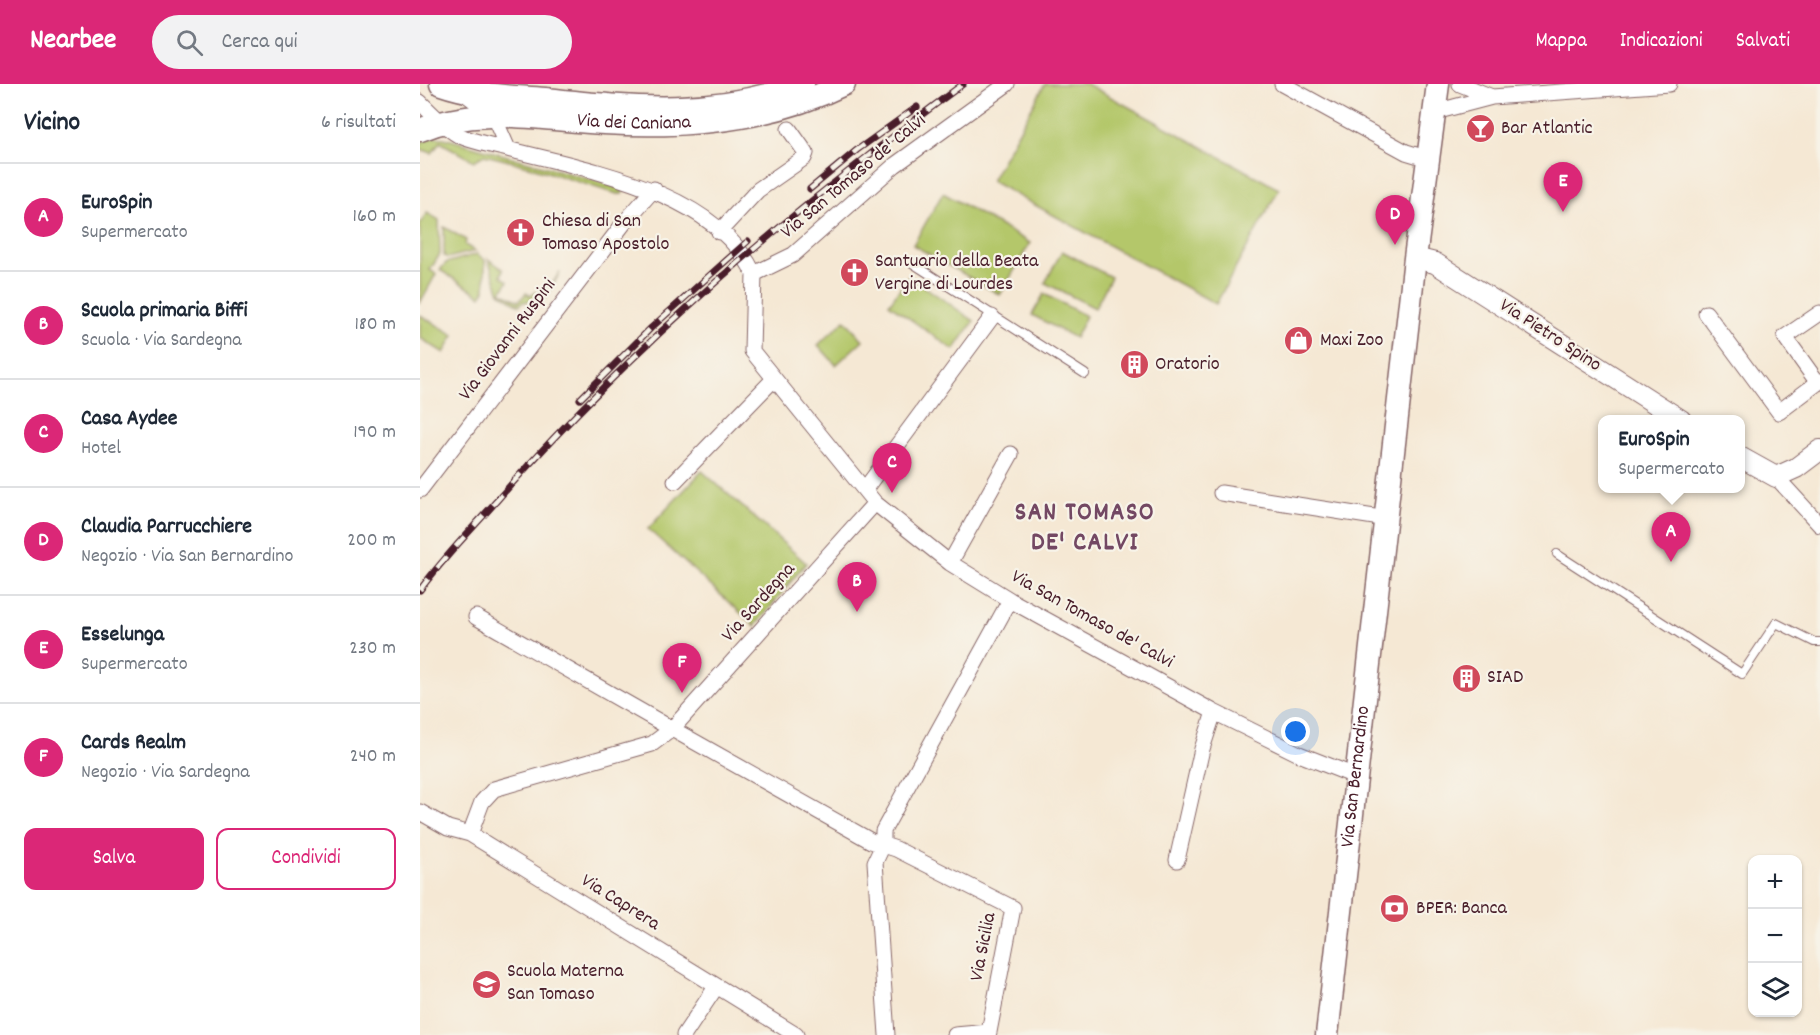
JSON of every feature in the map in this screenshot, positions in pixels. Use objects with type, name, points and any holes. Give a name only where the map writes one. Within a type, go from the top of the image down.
[{"type":"main road","name":"Via dei Caniana","points":[[452,86],[476,94],[636,109],[670,109],[738,102],[804,84]]},
{"type":"main road","name":"Via dei Caniana","points":[[430,126],[493,115],[604,123],[704,123],[792,105],[844,84]]},
{"type":"main road","name":"Via San Bernardino","points":[[1327,1035],[1415,258],[1438,84]]},
{"type":"street","name":"Via San Tomaso de' Calvi","points":[[1007,84],[895,165],[793,255],[753,274],[752,351],[875,503],[950,563],[1010,600],[1214,712],[1299,754],[1355,776]]},
{"type":"street","points":[[1282,84],[1406,152],[1429,159]]},
{"type":"street","points":[[1460,84],[1491,98]]},
{"type":"street","points":[[1435,112],[1491,98],[1669,84]]},
{"type":"street","points":[[452,86],[493,115],[508,149]]},
{"type":"street","points":[[420,102],[430,126],[654,189],[689,207],[719,232],[748,263],[753,274]]},
{"type":"street","points":[[719,232],[758,190],[804,158],[806,153],[789,129]]},
{"type":"street","name":"Via Giovanni Ruspini","points":[[420,490],[624,222],[654,189]]},
{"type":"street","name":"Via Pietro Spino","points":[[1415,258],[1435,263],[1673,415]]},
{"type":"street","points":[[1706,313],[1779,412],[1819,382],[1785,337],[1820,313]]},
{"type":"street","points":[[865,489],[992,317]]},
{"type":"street","points":[[675,481],[774,379]]},
{"type":"street","points":[[1776,477],[1796,468],[1820,450]]},
{"type":"street","points":[[950,563],[1011,454]]},
{"type":"street","points":[[1745,460],[1776,477],[1820,525]]},
{"type":"street","points":[[1221,493],[1387,519]]},
{"type":"street","name":"Via Sardegna","points":[[470,834],[482,802],[494,789],[652,744],[672,729],[875,503]]},
{"type":"street","points":[[887,1035],[875,862],[883,845],[883,831],[1010,600]]},
{"type":"street","points":[[476,617],[672,729],[883,845]]},
{"type":"street","points":[[1177,860],[1202,749],[1214,712]]},
{"type":"street","name":"Via Caprera","points":[[420,812],[448,828],[470,834],[796,1035]]},
{"type":"street","name":"Via Sicilia","points":[[883,845],[896,849],[1013,908],[989,1032],[955,1035]]},
{"type":"street","points":[[684,1035],[716,987]]},
{"type":"lane","points":[[912,263],[992,317],[1085,374]]},
{"type":"lane","points":[[1557,554],[1742,674],[1776,623],[1814,642],[1820,642]]},
{"type":"green space","points":[[1045,84],[1087,84],[1279,189],[1216,304],[991,181]]},
{"type":"green space","points":[[433,137],[444,138],[624,189],[622,194],[617,194],[484,155],[474,161],[440,142],[432,153],[420,149],[420,143]]},
{"type":"green space","points":[[943,193],[1030,243],[1000,295],[913,245]]},
{"type":"green space","points":[[427,213],[439,220],[440,254],[430,270],[436,274],[420,303],[420,224]]},
{"type":"green space","points":[[444,227],[466,240],[465,245],[475,251],[448,258],[444,256]]},
{"type":"green space","points":[[1062,251],[1111,277],[1095,308],[1045,283]]},
{"type":"green space","points":[[477,254],[485,260],[485,290],[481,296],[440,270],[446,263]]},
{"type":"green space","points":[[488,259],[503,269],[501,276],[508,281],[501,292],[519,301],[526,293],[531,296],[535,292],[545,295],[560,272],[546,298],[523,302],[519,305],[500,293]]},
{"type":"green space","points":[[909,276],[974,321],[954,350],[889,304]]},
{"type":"green space","points":[[1044,294],[1086,316],[1075,338],[1032,315]]},
{"type":"green space","points":[[420,315],[454,335],[444,353],[420,338]]},
{"type":"green space","points":[[845,320],[863,340],[836,365],[818,345]]},
{"type":"green space","points":[[702,471],[806,563],[755,626],[648,529]]},
{"type":"railway","points":[[420,590],[449,554],[552,440],[663,330],[720,278],[839,178],[963,84]]},
{"type":"railway","points":[[810,189],[857,150],[917,107]]},
{"type":"railway","points":[[580,399],[651,328],[748,241]]},
{"type":"place","name":"Bar Atlantic","points":[[1480,129]]},
{"type":"place","name":"Esselunga","points":[[1563,212]]},
{"type":"place","name":"Chiesa di San Tomaso Apostolo","points":[[521,233]]},
{"type":"place","name":"Claudia Parrucchiere","points":[[1395,245]]},
{"type":"place","name":"Santuario della Beata Vergine di Lourdes","points":[[854,273]]},
{"type":"place","name":"Maxi Zoo","points":[[1299,341]]},
{"type":"place","name":"Oratorio","points":[[1134,365]]},
{"type":"place","name":"Casa Aydee","points":[[892,493]]},
{"type":"place","name":"EuroSpin","points":[[1671,562]]},
{"type":"place","name":"Scuola primaria Biffi","points":[[857,612]]},
{"type":"place","name":"SIAD","points":[[1466,678]]},
{"type":"place","name":"Cards Realm","points":[[682,693]]},
{"type":"place","name":"BPER: Banca","points":[[1395,909]]},
{"type":"place","name":"Scuola Materna San Tomaso","points":[[486,984]]},
{"type":"district","name":"SAN TOMASO DE' CALVI","points":[[1085,528]]}]
